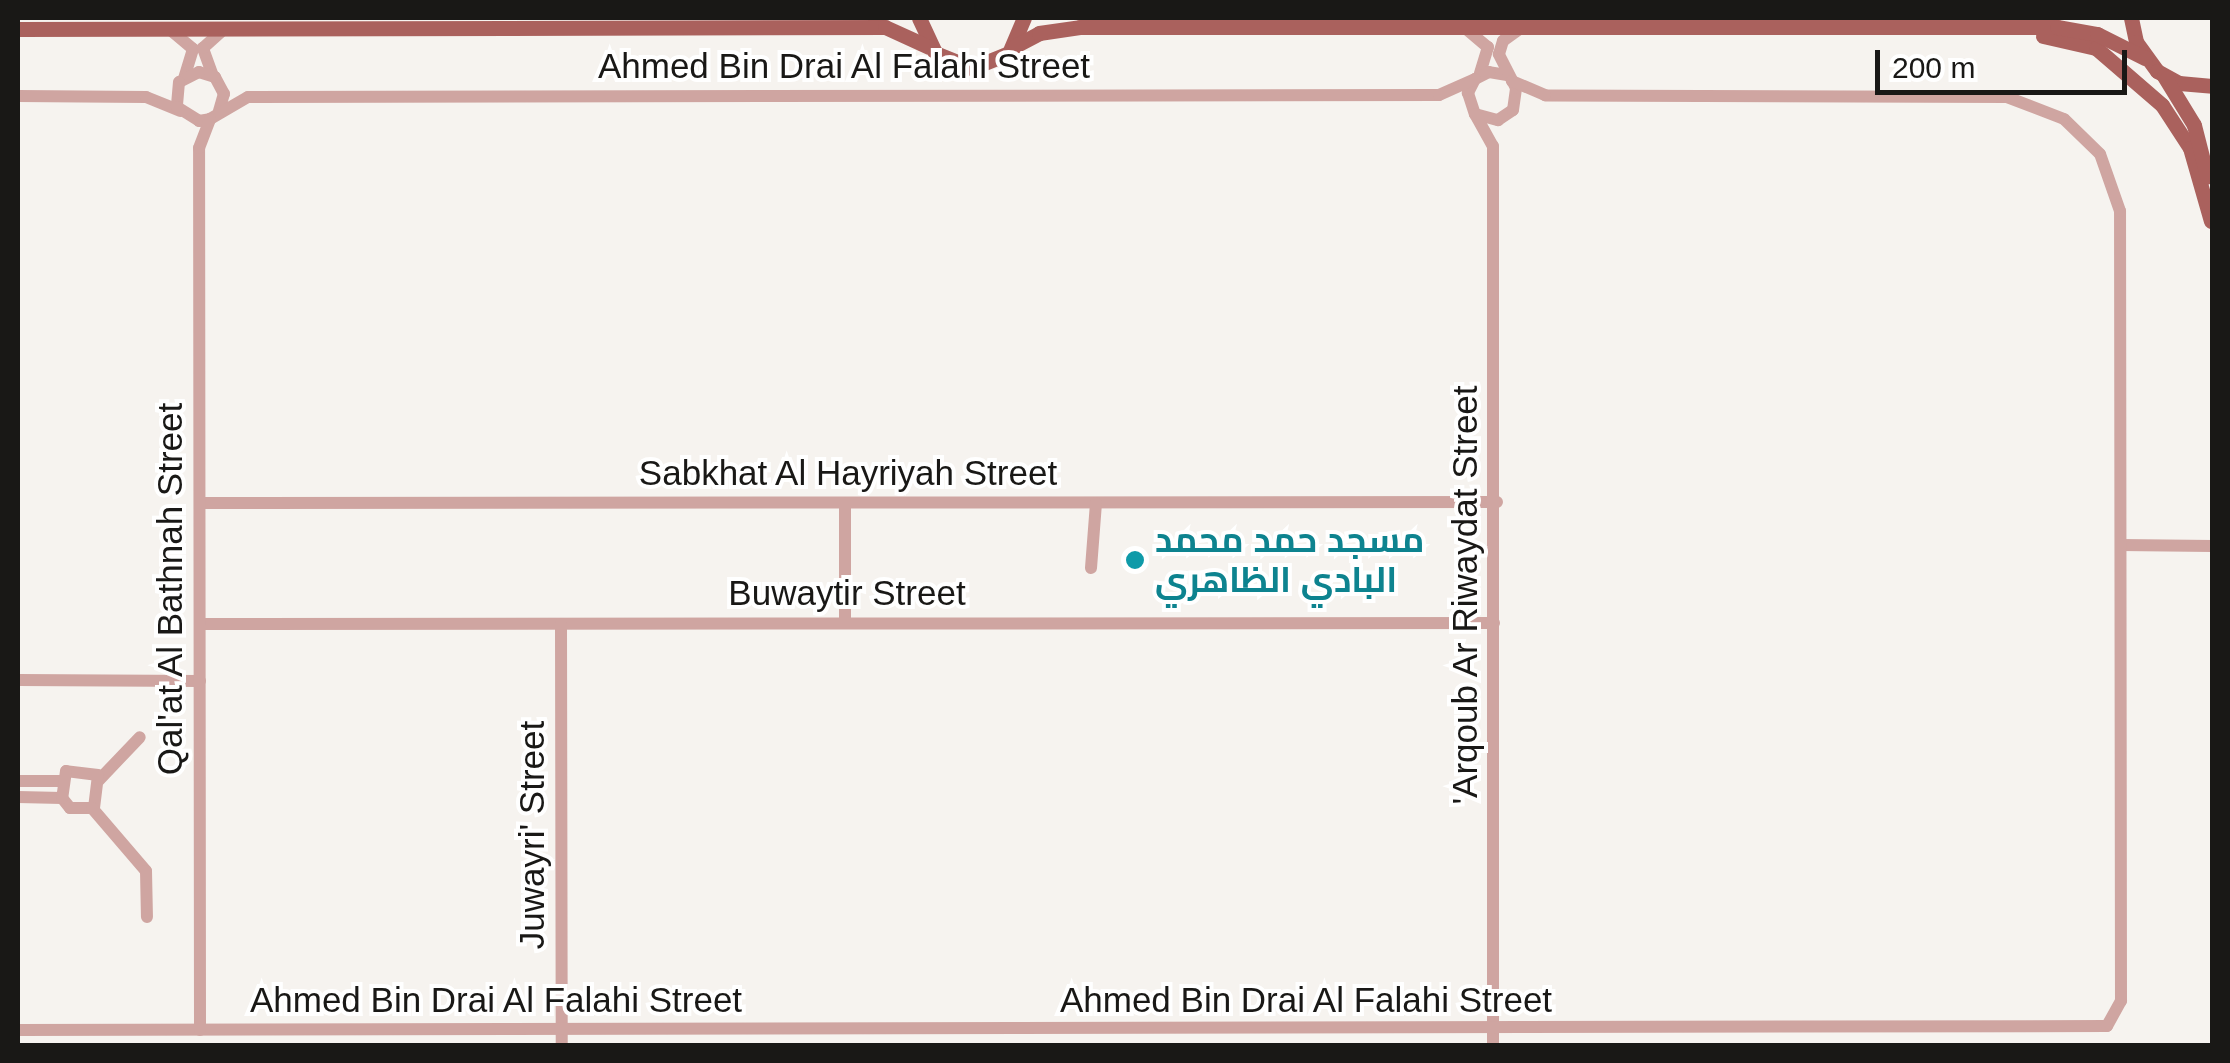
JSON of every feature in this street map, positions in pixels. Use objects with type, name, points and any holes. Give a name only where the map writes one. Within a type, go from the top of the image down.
[{"type":"main road","points":[[920,18],[930,47]]},
{"type":"main road","points":[[1015,46],[1024,18]]},
{"type":"main road","points":[[2131,18],[2145,58]]},
{"type":"main road","points":[[18,39],[56,27]]},
{"type":"main road","points":[[18,28],[885,27],[930,47],[948,63],[972,68],[996,62],[1015,46],[1066,28],[2084,30],[2145,58],[2164,76],[2200,139],[2212,233]]},
{"type":"main road","points":[[2000,27],[2083,43],[2130,74],[2182,132],[2211,221]]},
{"type":"main road","points":[[2164,76],[2212,86]]},
{"type":"street","points":[[166,27],[194,49],[181,80],[181,113]]},
{"type":"street","points":[[18,96],[146,97],[181,113],[215,115],[224,94],[203,48],[229,27]]},
{"type":"street","points":[[1463,27],[1488,47],[1468,93],[1474,111]]},
{"type":"street","points":[[1509,113],[1510,78],[1500,47],[1522,27]]},
{"type":"street","points":[[146,97],[199,72],[217,79]]},
{"type":"street","points":[[1478,76],[1510,78]]},
{"type":"street","name":"Ahmed Bin Drai Al Falahi Street","points":[[1439,95],[1478,76]]},
{"type":"street","name":"Ahmed Bin Drai Al Falahi Street","points":[[1510,78],[1545,96]]},
{"type":"street","name":"Ahmed Bin Drai Al Falahi Street","points":[[217,79],[248,97]]},
{"type":"street","name":"Ahmed Bin Drai Al Falahi Street","points":[[18,1030],[562,1030],[1494,1041],[2107,1026],[2121,1001],[2118,196],[2100,154],[2064,119],[2007,96],[1545,96],[1509,113],[1474,111],[1439,95],[248,97],[215,115]]},
{"type":"street","name":"'Arqoub Ar Riwaydat Street","points":[[1474,111],[1493,146]]},
{"type":"street","name":"Qal'at Al Bathnah Street","points":[[181,113],[199,148]]},
{"type":"street","name":"'Arqoub Ar Riwaydat Street","points":[[1494,1041],[1497,502],[1493,146],[1509,113]]},
{"type":"street","name":"Qal'at Al Bathnah Street","points":[[200,1030],[199,148],[215,115]]},
{"type":"street","name":"Sabkhat Al Hayriyah Street","points":[[200,503],[1497,502]]},
{"type":"street","points":[[844,503],[845,623]]},
{"type":"street","points":[[1091,568],[1096,503]]},
{"type":"street","points":[[2121,545],[2211,544]]},
{"type":"street","name":"Buwaytir Street","points":[[201,624],[1494,622]]},
{"type":"street","name":"Juwayri' Street","points":[[561,624],[562,1046]]},
{"type":"street","points":[[18,680],[200,681]]},
{"type":"street","points":[[99,780],[140,737]]},
{"type":"street","points":[[71,770],[92,770],[99,780],[99,802],[92,808],[67,807],[62,798],[62,781],[71,770]]},
{"type":"street","points":[[18,781],[62,781]]},
{"type":"street","points":[[18,797],[62,798]]},
{"type":"street","points":[[92,808],[146,871],[147,917]]},
{"type":"place","name":"مسجد حمد محمد البادي الظاهري","points":[[1135,560]]}]
